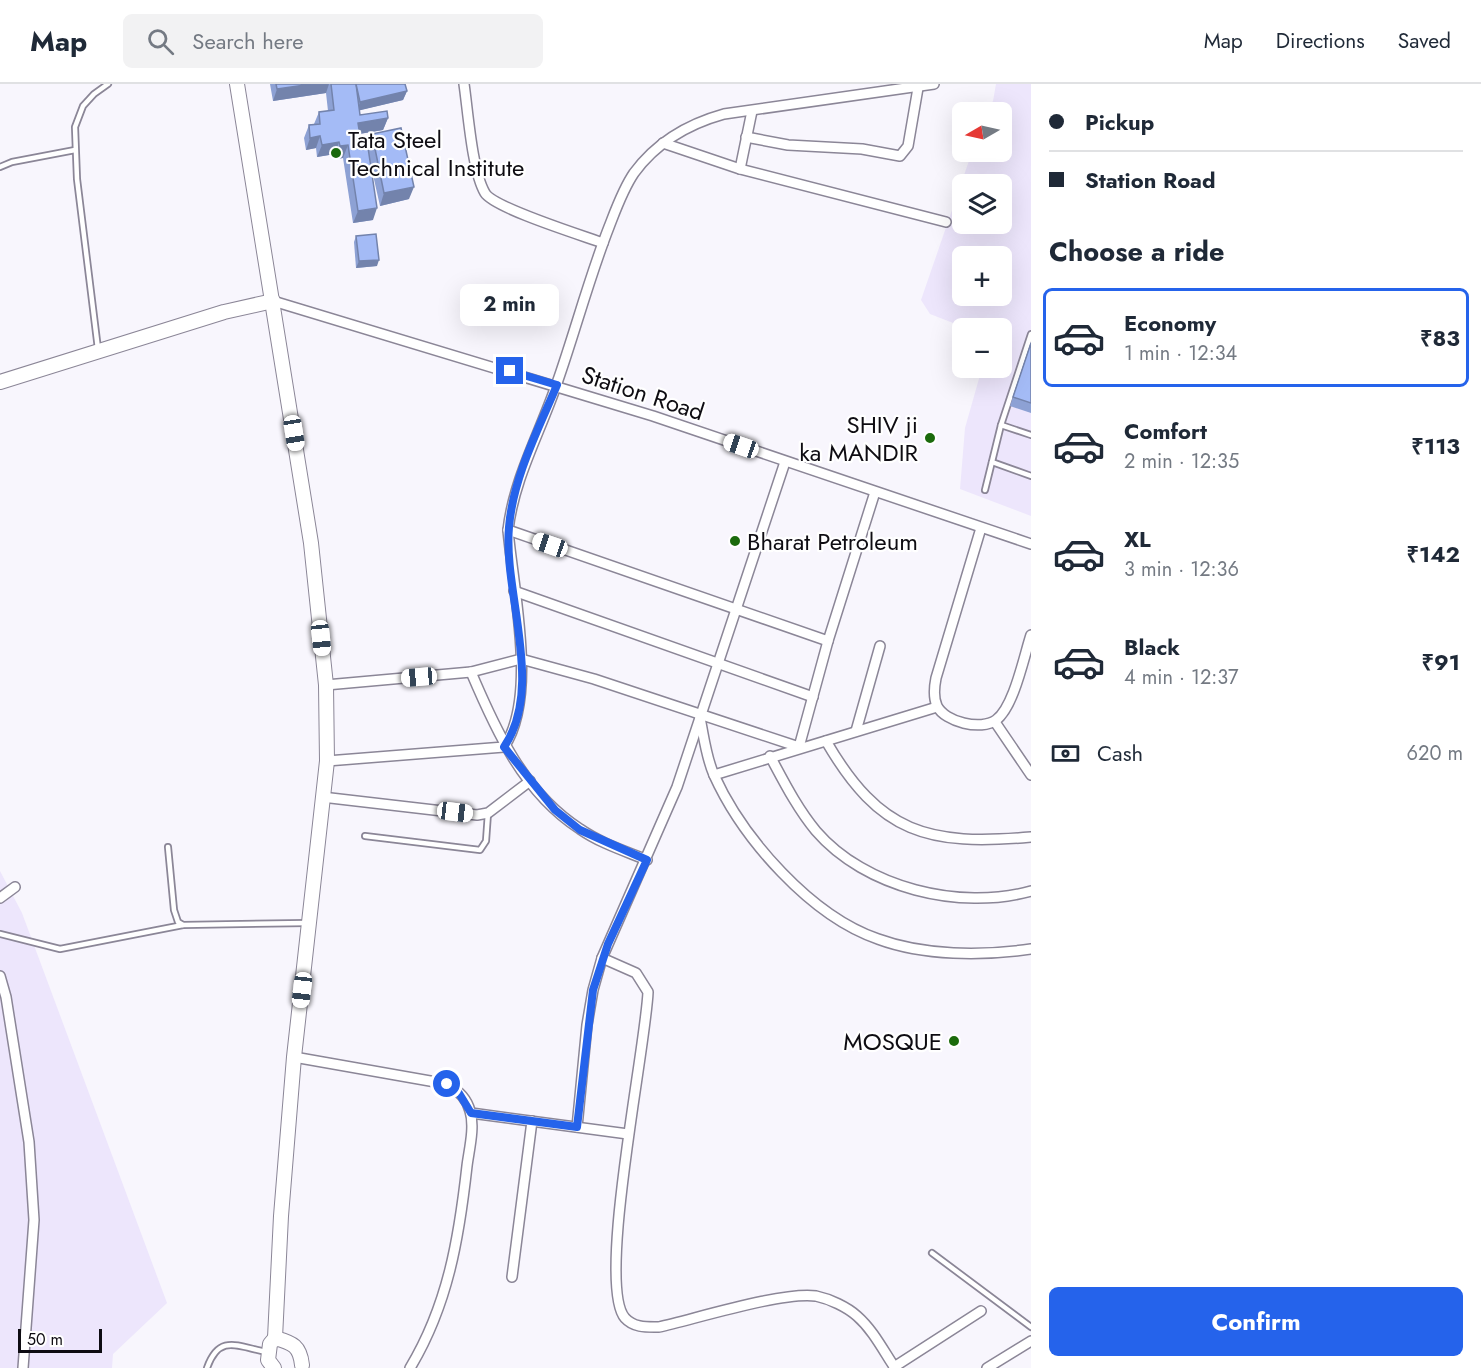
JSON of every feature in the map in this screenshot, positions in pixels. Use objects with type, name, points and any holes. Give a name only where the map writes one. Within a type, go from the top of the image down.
[{"type":"main road","points":[[237,84],[311,543],[326,685],[327,761],[294,1057],[274,1338],[268,1360],[274,1368]]},
{"type":"main road","points":[[0,382],[224,312],[273,301]]},
{"type":"main road","points":[[274,1338],[295,1345],[300,1350],[303,1367]]},
{"type":"street","points":[[464,84],[479,177],[485,194],[505,207],[603,243]]},
{"type":"street","points":[[504,747],[512,735],[518,718],[521,659],[508,530],[520,477],[557,385],[603,243],[633,175],[663,143],[699,121],[934,84]]},
{"type":"street","points":[[746,137],[788,145],[862,149],[900,156],[908,146],[918,88]]},
{"type":"street","points":[[740,169],[752,111]]},
{"type":"street","points":[[663,143],[740,169],[946,222]]},
{"type":"street","name":"Station Road","points":[[273,301],[557,385],[1031,544]]},
{"type":"street","points":[[577,1127],[589,1013],[602,958],[647,860],[677,787],[785,462]]},
{"type":"street","points":[[799,747],[828,641],[875,492]]},
{"type":"street","points":[[981,528],[936,678],[933,694],[937,707],[946,716],[965,723],[995,722],[1004,712],[1013,692],[1031,635]]},
{"type":"street","points":[[508,530],[828,641]]},
{"type":"street","points":[[514,591],[813,697]]},
{"type":"street","points":[[856,731],[880,646]]},
{"type":"street","points":[[326,685],[471,672],[521,659],[594,679],[799,747]]},
{"type":"street","points":[[471,672],[504,747],[555,810],[580,830],[647,860]]},
{"type":"street","points":[[714,775],[799,747],[937,707]]},
{"type":"street","points":[[700,716],[714,775],[761,847],[799,891],[837,920],[878,940],[921,950],[970,953],[1031,949]]},
{"type":"street","points":[[995,722],[1030,770]]},
{"type":"street","points":[[826,741],[845,773],[869,801],[895,820],[927,835],[956,840],[1031,837]]},
{"type":"street","points":[[327,761],[504,747]]},
{"type":"street","points":[[770,756],[793,798],[817,831],[842,855],[874,875],[918,890],[956,897],[986,898],[1031,891]]},
{"type":"street","points":[[322,797],[477,815],[488,813],[530,781]]},
{"type":"street","points":[[0,898],[15,887]]},
{"type":"street","points":[[602,958],[636,973],[648,992],[628,1134],[615,1279],[618,1303],[625,1318],[641,1328],[659,1327],[783,1298],[816,1296],[835,1303],[856,1316],[874,1336],[894,1368],[981,1311]]},
{"type":"street","points":[[0,976],[6,997],[29,1142],[34,1220],[23,1368]]},
{"type":"street","points":[[294,1057],[447,1084],[457,1090],[471,1113],[460,1227],[450,1276],[435,1319],[410,1368]]},
{"type":"street","points":[[471,1113],[628,1134]]},
{"type":"street","points":[[512,1276],[532,1121]]},
{"type":"street","points":[[989,1367],[1031,1341]]},
{"type":"lane","points":[[99,352],[75,150],[75,127],[83,106],[108,84]]},
{"type":"lane","points":[[0,167],[12,162],[75,150]]},
{"type":"lane","points":[[985,490],[1001,425],[1031,334]]},
{"type":"lane","points":[[1001,425],[1031,435]]},
{"type":"lane","points":[[992,462],[1031,476]]},
{"type":"lane","points":[[365,836],[480,850],[486,841],[488,813]]},
{"type":"lane","points":[[168,847],[174,916],[183,925]]},
{"type":"lane","points":[[0,934],[60,949],[183,925],[310,923]]},
{"type":"lane","points":[[932,1253],[1031,1327]]},
{"type":"lane","points":[[207,1368],[212,1354],[219,1347],[227,1344],[269,1353]]},
{"type":"shaded area","points":[[996,84],[1031,84],[1031,516],[960,489],[965,428],[979,378],[1012,378],[1012,318],[952,318],[952,323],[930,314],[921,300],[952,210],[952,234],[1012,234],[1012,174],[964,174],[969,162],[1012,162],[1012,102],[992,102]]},
{"type":"shaded area","points":[[0,871],[22,913],[167,1303],[113,1354],[112,1368],[0,1368]]},
{"type":"building","points":[[276,84],[312,84],[277,89]]},
{"type":"building","points":[[331,84],[356,84],[360,115],[387,111],[388,118],[358,123],[361,142],[367,141],[377,208],[358,211],[348,145],[340,146],[339,142],[322,145],[320,136],[310,138],[309,125],[320,124],[319,112],[334,110]]},
{"type":"building","points":[[356,84],[405,84],[407,91],[360,102]]},
{"type":"building","points":[[401,128],[414,187],[384,193],[372,134]]},
{"type":"building","points":[[376,234],[379,260],[359,261],[356,236]]},
{"type":"building","points":[[1031,343],[1031,403],[1013,397]]},
{"type":"place","name":"Tata Steel Technical Institute","points":[[336,153]]},
{"type":"place","name":"SHIV ji ka MANDIR","points":[[930,438]]},
{"type":"place","name":"Bharat Petroleum","points":[[735,541]]},
{"type":"place","name":"MOSQUE","points":[[954,1041]]},
{"type":"route","points":[[447,1084],[457,1090],[471,1113],[577,1127],[587,1025],[593,990],[602,958],[647,860],[580,830],[555,810],[504,747],[512,735],[518,718],[521,659],[508,530],[510,511],[520,477],[557,385],[510,371]]}]
